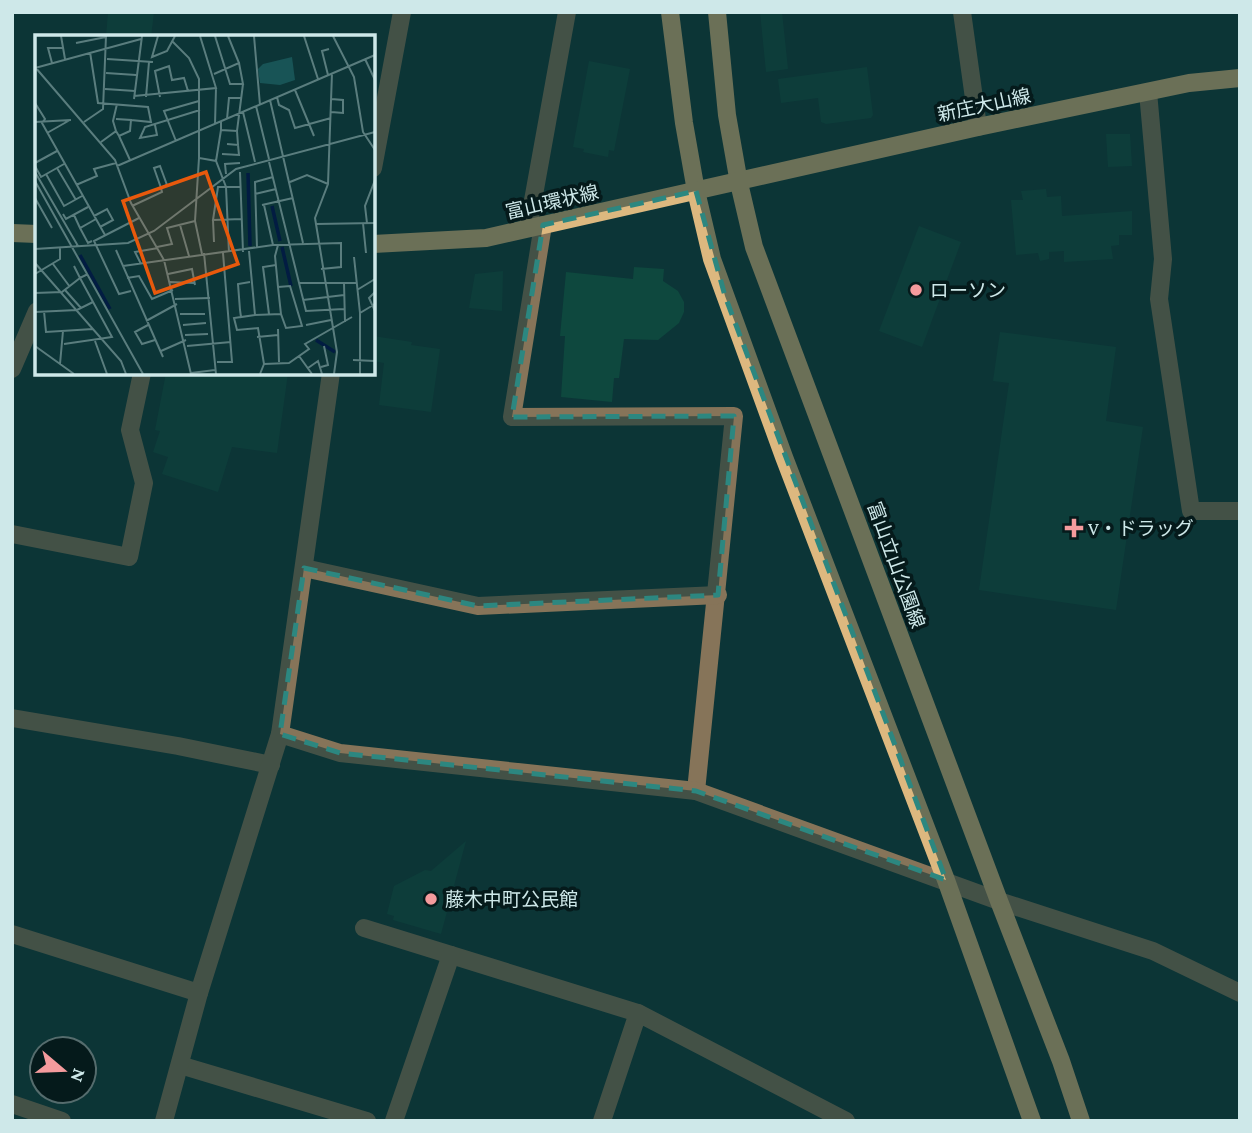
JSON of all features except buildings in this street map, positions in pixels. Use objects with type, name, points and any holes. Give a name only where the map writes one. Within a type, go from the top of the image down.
[{"type":"main road","points":[[670,12],[675,66],[696,191],[712,259],[946,880],[1032,1121]]},
{"type":"main road","name":"富山立山公園線","points":[[717,12],[727,115],[738,183],[754,247],[1061,1061],[1081,1121]]},
{"type":"main road","name":"新庄大山線","points":[[738,183],[978,127],[1189,83],[1240,78]]},
{"type":"main road","name":"富山環状線","points":[[374,244],[486,238],[738,183]]},
{"type":"main road","points":[[12,233],[35,234]]},
{"type":"street","points":[[374,163],[402,12]]},
{"type":"street","points":[[567,12],[512,417],[734,416],[718,595],[696,791]]},
{"type":"street","points":[[962,12],[978,127]]},
{"type":"street","points":[[1148,92],[1163,259],[1160,299],[1191,511],[1240,511]]},
{"type":"street","points":[[12,369],[35,316]]},
{"type":"street","points":[[12,534],[129,557],[144,483],[130,430],[142,374]]},
{"type":"street","points":[[164,1121],[199,993],[280,734],[331,374]]},
{"type":"street","points":[[304,568],[478,606],[718,595]]},
{"type":"street","points":[[12,718],[271,765]]},
{"type":"street","points":[[280,734],[340,752],[696,791],[999,901],[1153,951],[1240,993]]},
{"type":"street","points":[[364,928],[638,1013],[846,1121]]},
{"type":"street","points":[[12,934],[199,993]]},
{"type":"street","points":[[394,1121],[451,955]]},
{"type":"street","points":[[603,1121],[638,1013]]},
{"type":"street","points":[[180,1065],[367,1121]]},
{"type":"street","points":[[12,1104],[62,1121]]},
{"type":"highlighted area","points":[[696,191],[725,296],[946,880],[696,791],[340,753],[280,734],[304,568],[478,606],[718,595],[734,416],[512,417],[543,225]]},
{"type":"place","name":"ローソン","points":[[916,290]]},
{"type":"place","name":"V・ドラッグ","points":[[1074,528]]},
{"type":"place","name":"藤木中町公民館","points":[[431,899]]}]
